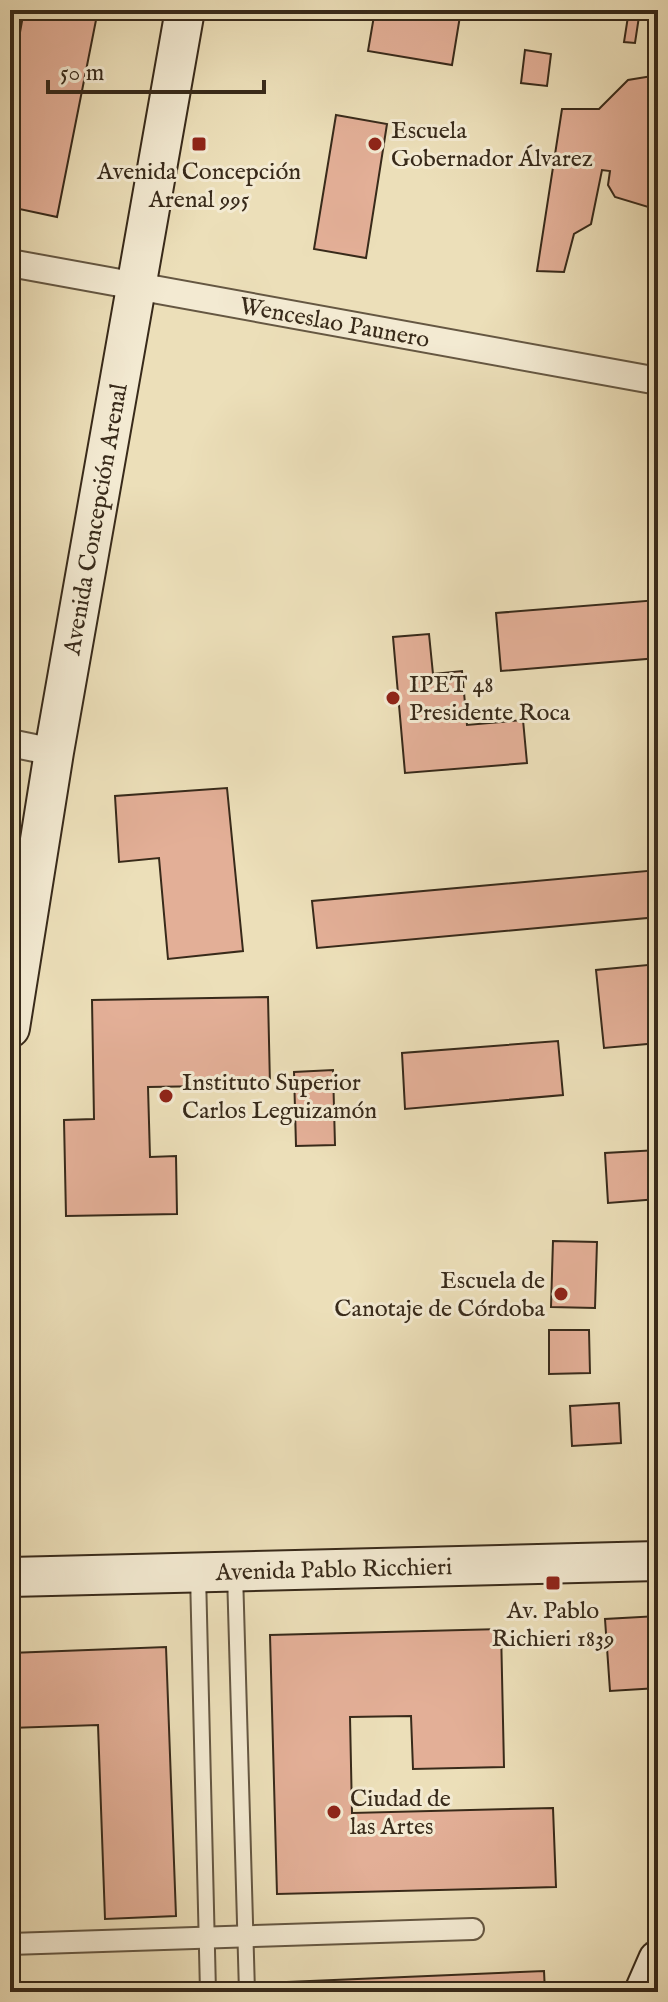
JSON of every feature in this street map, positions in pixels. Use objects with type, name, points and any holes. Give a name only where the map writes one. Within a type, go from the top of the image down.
[{"type":"main road","name":"Avenida Concepción Arenal","points":[[124,285],[162,10]]},
{"type":"main road","name":"Avenida Concepción Arenal","points":[[10,907],[33,748],[124,285],[185,10]]},
{"type":"main road","name":"Avenida Concepción Arenal","points":[[10,1028],[33,748]]},
{"type":"main road","name":"Avenida Pablo Ricchieri","points":[[10,1555],[658,1539]]},
{"type":"main road","name":"Avenida Pablo Ricchieri","points":[[10,1577],[658,1561]]},
{"type":"main road","points":[[644,1992],[658,1960]]},
{"type":"street","name":"Wenceslao Paunero","points":[[10,263],[658,381]]},
{"type":"street","points":[[10,1944],[473,1929]]},
{"type":"lane","points":[[235,1573],[247,1992]]},
{"type":"lane","points":[[198,1574],[208,1992]]},
{"type":"building","points":[[10,10],[98,10],[57,217],[10,207]]},
{"type":"building","points":[[10,10],[24,10],[10,88]]},
{"type":"building","points":[[375,10],[461,10],[452,65],[368,51]]},
{"type":"building","points":[[629,10],[640,10],[635,43],[624,42]]},
{"type":"building","points":[[525,50],[551,54],[547,86],[521,83]]},
{"type":"building","points":[[652,76],[658,79],[658,210],[615,197],[608,185],[610,171],[602,170],[591,224],[574,234],[564,272],[537,271],[562,109],[599,109],[628,80]]},
{"type":"building","points":[[336,115],[387,124],[366,258],[314,249]]},
{"type":"building","points":[[658,600],[658,658],[501,671],[496,613]]},
{"type":"building","points":[[429,634],[433,674],[462,671],[467,725],[523,720],[527,763],[405,773],[393,637]]},
{"type":"building","points":[[227,788],[243,951],[168,959],[159,858],[119,862],[115,796]]},
{"type":"building","points":[[658,870],[658,917],[317,948],[312,901]]},
{"type":"building","points":[[658,964],[658,1043],[604,1048],[596,970]]},
{"type":"building","points":[[268,997],[270,1085],[148,1087],[150,1157],[176,1156],[177,1214],[66,1216],[64,1120],[94,1119],[92,1000]]},
{"type":"building","points":[[558,1041],[563,1095],[405,1109],[402,1053]]},
{"type":"building","points":[[333,1070],[335,1145],[296,1146],[294,1072]]},
{"type":"building","points":[[658,1150],[658,1199],[608,1203],[605,1153]]},
{"type":"building","points":[[553,1241],[597,1242],[595,1308],[551,1307]]},
{"type":"building","points":[[549,1330],[589,1330],[590,1373],[549,1374]]},
{"type":"building","points":[[619,1403],[621,1443],[572,1446],[570,1406]]},
{"type":"building","points":[[658,1616],[658,1688],[610,1691],[605,1619]]},
{"type":"building","points":[[501,1629],[504,1767],[413,1769],[411,1716],[350,1717],[352,1813],[553,1808],[556,1887],[277,1894],[270,1635]]},
{"type":"building","points":[[166,1647],[176,1916],[105,1919],[98,1725],[10,1728],[10,1653]]},
{"type":"building","points":[[544,1971],[545,1992],[264,1992],[264,1983]]},
{"type":"place","name":"Avenida Concepción Arenal 995","points":[[199,144]]},
{"type":"place","name":"Escuela Gobernador Álvarez","points":[[375,144]]},
{"type":"place","name":"IPET 48 Presidente Roca","points":[[393,698]]},
{"type":"place","name":"Instituto Superior Carlos Leguizamón","points":[[166,1096]]},
{"type":"place","name":"Escuela de Canotaje de Córdoba","points":[[561,1294]]},
{"type":"place","name":"Av. Pablo Richieri 1839","points":[[553,1583]]},
{"type":"place","name":"Ciudad de las Artes","points":[[334,1812]]}]
